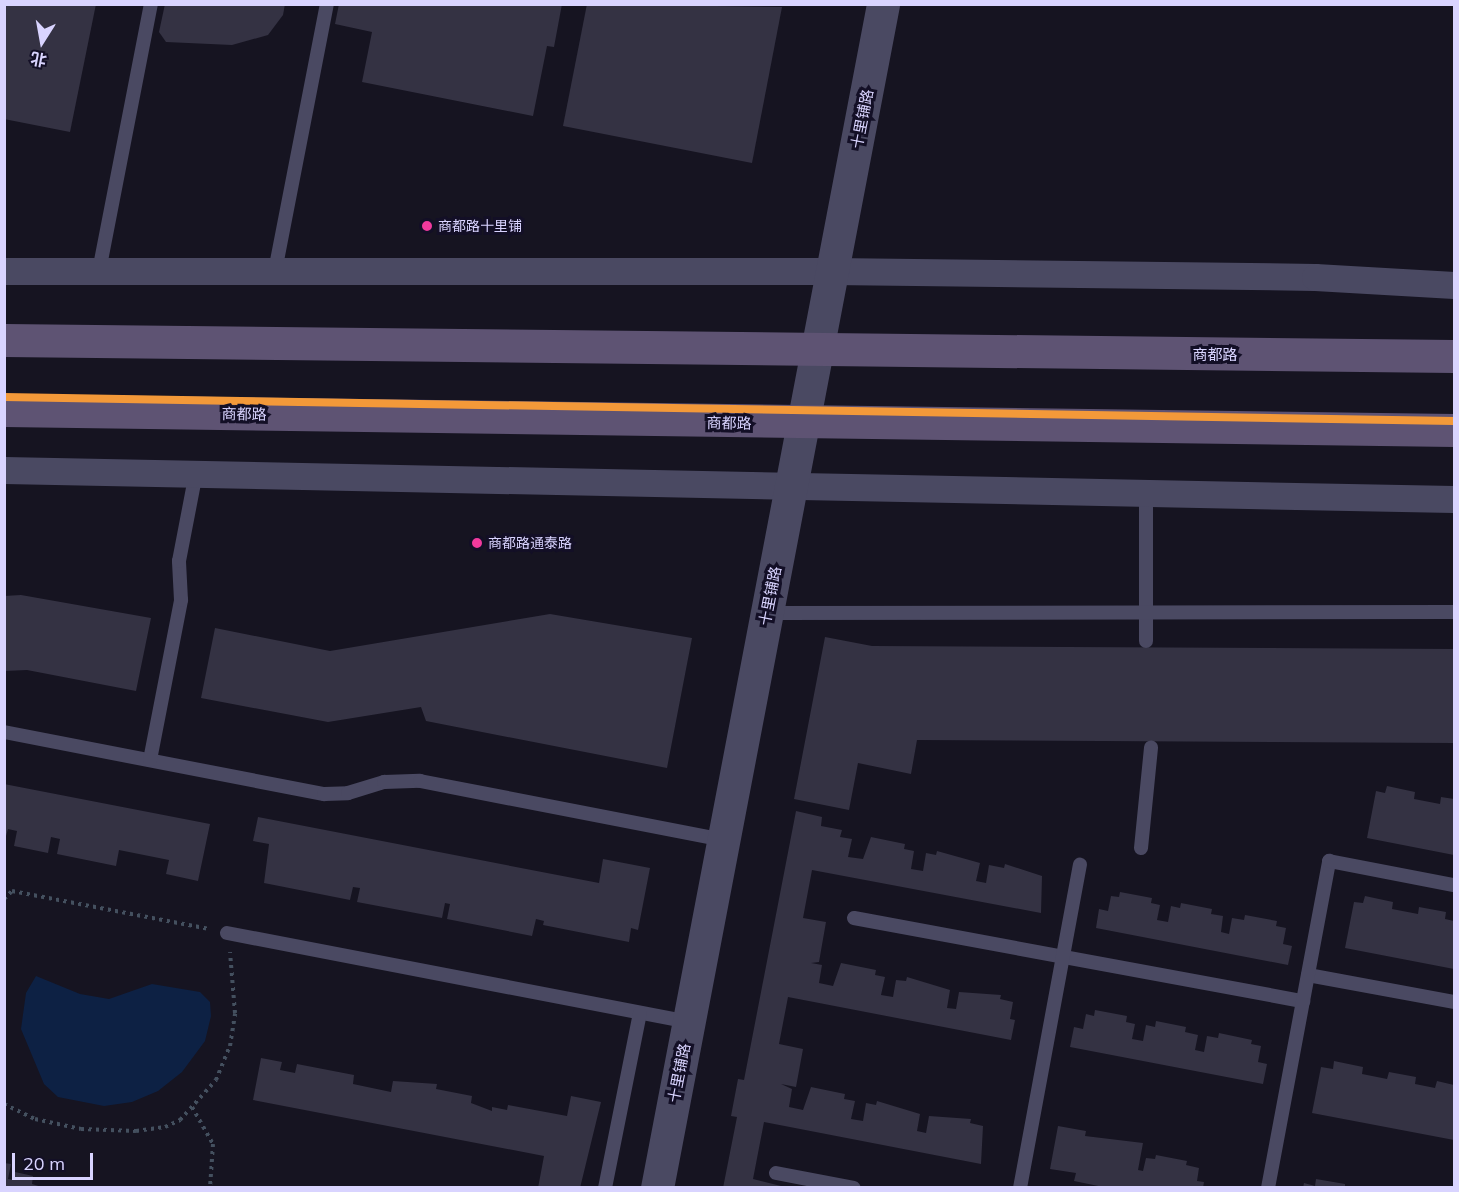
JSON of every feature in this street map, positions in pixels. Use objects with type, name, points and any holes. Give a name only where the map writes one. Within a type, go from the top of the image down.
[{"type":"main road","name":"商都路","points":[[4,340],[816,351],[1455,356]]},
{"type":"main road","name":"商都路","points":[[4,410],[802,424],[1455,430]]},
{"type":"street","name":"十里铺路","points":[[657,1188],[883,4]]},
{"type":"street","points":[[4,271],[832,271],[1315,277],[1455,285]]},
{"type":"street","points":[[4,470],[1146,495],[1455,499]]},
{"type":"lane","points":[[99,271],[151,4]]},
{"type":"lane","points":[[275,271],[327,4]]},
{"type":"lane","points":[[150,760],[181,600],[179,561],[196,473]]},
{"type":"lane","points":[[1146,495],[1146,641]]},
{"type":"lane","points":[[767,613],[1455,612]]},
{"type":"lane","points":[[4,732],[324,794],[348,793],[384,782],[420,781],[724,840]]},
{"type":"lane","points":[[1141,848],[1151,747]]},
{"type":"lane","points":[[1268,1188],[1329,861],[1455,885]]},
{"type":"lane","points":[[1020,1188],[1080,865]]},
{"type":"lane","points":[[854,918],[1303,1001]]},
{"type":"lane","points":[[227,933],[689,1022]]},
{"type":"lane","points":[[1308,975],[1455,1002]]},
{"type":"lane","points":[[605,1188],[640,1013]]},
{"type":"lane","points":[[776,1173],[854,1188]]},
{"type":"path","points":[[4,899],[12,891],[227,933],[235,1013],[230,1046],[216,1080],[180,1120],[165,1127],[136,1131],[81,1129],[35,1119],[4,1104]]},
{"type":"path","points":[[192,1107],[213,1144],[210,1188]]},
{"type":"water","points":[[36,976],[80,994],[109,999],[152,984],[200,992],[210,1002],[211,1016],[205,1041],[182,1072],[158,1091],[132,1102],[104,1106],[58,1097],[44,1084],[21,1029],[26,993]]},
{"type":"building","points":[[4,4],[96,4],[70,132],[4,119]]},
{"type":"building","points":[[165,4],[285,4],[283,15],[268,35],[232,45],[166,42],[159,32]]},
{"type":"building","points":[[339,4],[562,4],[554,47],[547,46],[533,116],[362,82],[372,32],[335,24]]},
{"type":"building","points":[[587,4],[782,7],[752,163],[563,126]]},
{"type":"building","points":[[21,595],[151,618],[136,691],[27,670],[4,671],[4,596]]},
{"type":"building","points":[[550,614],[692,638],[667,768],[426,721],[421,707],[328,722],[201,698],[215,628],[330,651]]},
{"type":"building","points":[[825,637],[872,646],[1454,649],[1454,743],[917,740],[911,774],[858,763],[849,810],[794,799]]},
{"type":"building","points":[[4,784],[210,824],[198,881],[166,874],[169,860],[119,850],[116,866],[57,854],[60,839],[51,837],[48,853],[14,846],[17,831],[8,829],[4,843]]},
{"type":"building","points":[[1387,786],[1415,792],[1414,799],[1440,804],[1441,797],[1454,799],[1454,855],[1367,838],[1376,791],[1385,793]]},
{"type":"building","points":[[796,811],[822,817],[821,826],[842,830],[840,837],[852,839],[848,857],[863,859],[871,837],[905,844],[904,849],[914,851],[911,869],[923,871],[926,853],[936,855],[937,851],[980,863],[976,881],[986,883],[989,865],[1004,868],[1005,864],[1042,876],[1041,913],[812,870],[803,918],[826,922],[819,962],[811,963],[822,965],[819,983],[833,986],[841,963],[876,970],[875,975],[885,977],[881,995],[893,997],[896,980],[906,981],[907,977],[950,990],[947,1008],[956,1009],[959,992],[1001,995],[1000,999],[1013,1002],[1010,1019],[1015,1020],[1011,1040],[788,997],[779,1044],[803,1049],[796,1087],[781,1084],[792,1089],[789,1107],[803,1110],[811,1087],[845,1094],[844,1099],[855,1101],[851,1119],[863,1121],[866,1103],[876,1105],[877,1101],[920,1114],[917,1131],[926,1133],[929,1116],[971,1119],[970,1123],[983,1126],[981,1164],[764,1122],[753,1179],[789,1188],[723,1188],[737,1117],[731,1116],[738,1079],[744,1080]]},
{"type":"building","points":[[258,817],[599,883],[603,859],[650,868],[638,930],[631,928],[629,942],[543,925],[544,921],[536,919],[532,936],[447,919],[450,904],[445,903],[442,918],[357,902],[360,888],[353,887],[350,900],[264,883],[269,844],[253,841]]},
{"type":"building","points":[[1120,892],[1152,898],[1151,903],[1160,905],[1157,920],[1168,922],[1171,906],[1180,908],[1181,903],[1212,909],[1211,914],[1223,916],[1221,932],[1229,934],[1232,918],[1244,920],[1245,915],[1277,921],[1276,926],[1286,928],[1283,944],[1292,946],[1288,965],[1096,928],[1099,909],[1108,911],[1111,896],[1119,897]]},
{"type":"building","points":[[1365,896],[1393,902],[1392,909],[1418,914],[1419,907],[1446,912],[1445,919],[1454,921],[1454,969],[1345,948],[1354,902],[1363,903]]},
{"type":"building","points":[[1095,1010],[1127,1016],[1126,1022],[1135,1024],[1132,1039],[1143,1041],[1146,1025],[1155,1027],[1156,1021],[1186,1027],[1185,1032],[1198,1035],[1195,1050],[1204,1052],[1207,1036],[1218,1038],[1219,1033],[1252,1040],[1251,1044],[1261,1046],[1258,1062],[1267,1064],[1263,1084],[1070,1047],[1074,1027],[1083,1029],[1086,1014],[1094,1016]]},
{"type":"building","points":[[261,1058],[282,1062],[280,1070],[295,1073],[297,1064],[354,1075],[353,1084],[391,1092],[393,1081],[437,1084],[436,1089],[472,1096],[471,1103],[492,1111],[492,1107],[507,1110],[508,1105],[567,1116],[571,1096],[601,1102],[580,1188],[538,1188],[544,1156],[253,1100]]},
{"type":"building","points":[[1334,1061],[1363,1067],[1362,1074],[1387,1079],[1389,1072],[1416,1077],[1415,1084],[1435,1088],[1437,1081],[1454,1085],[1454,1140],[1312,1113],[1321,1067],[1333,1069]]},
{"type":"building","points":[[1058,1126],[1086,1131],[1085,1136],[1143,1143],[1138,1170],[1143,1171],[1146,1158],[1155,1159],[1156,1155],[1187,1161],[1186,1165],[1199,1168],[1197,1181],[1204,1182],[1203,1188],[1108,1188],[1074,1181],[1076,1173],[1050,1169]]},
{"type":"building","points":[[4,1163],[11,1164],[8,1179],[14,1180],[15,1172],[33,1176],[32,1184],[45,1188],[4,1188]]},
{"type":"building","points":[[1316,1179],[1345,1184],[1345,1188],[1303,1188],[1304,1183],[1315,1186]]},
{"type":"transit line","points":[[4,397],[1454,421]]},
{"type":"place","name":"商都路十里铺","points":[[427,226]]},
{"type":"place","name":"商都路通泰路","points":[[477,543]]}]
